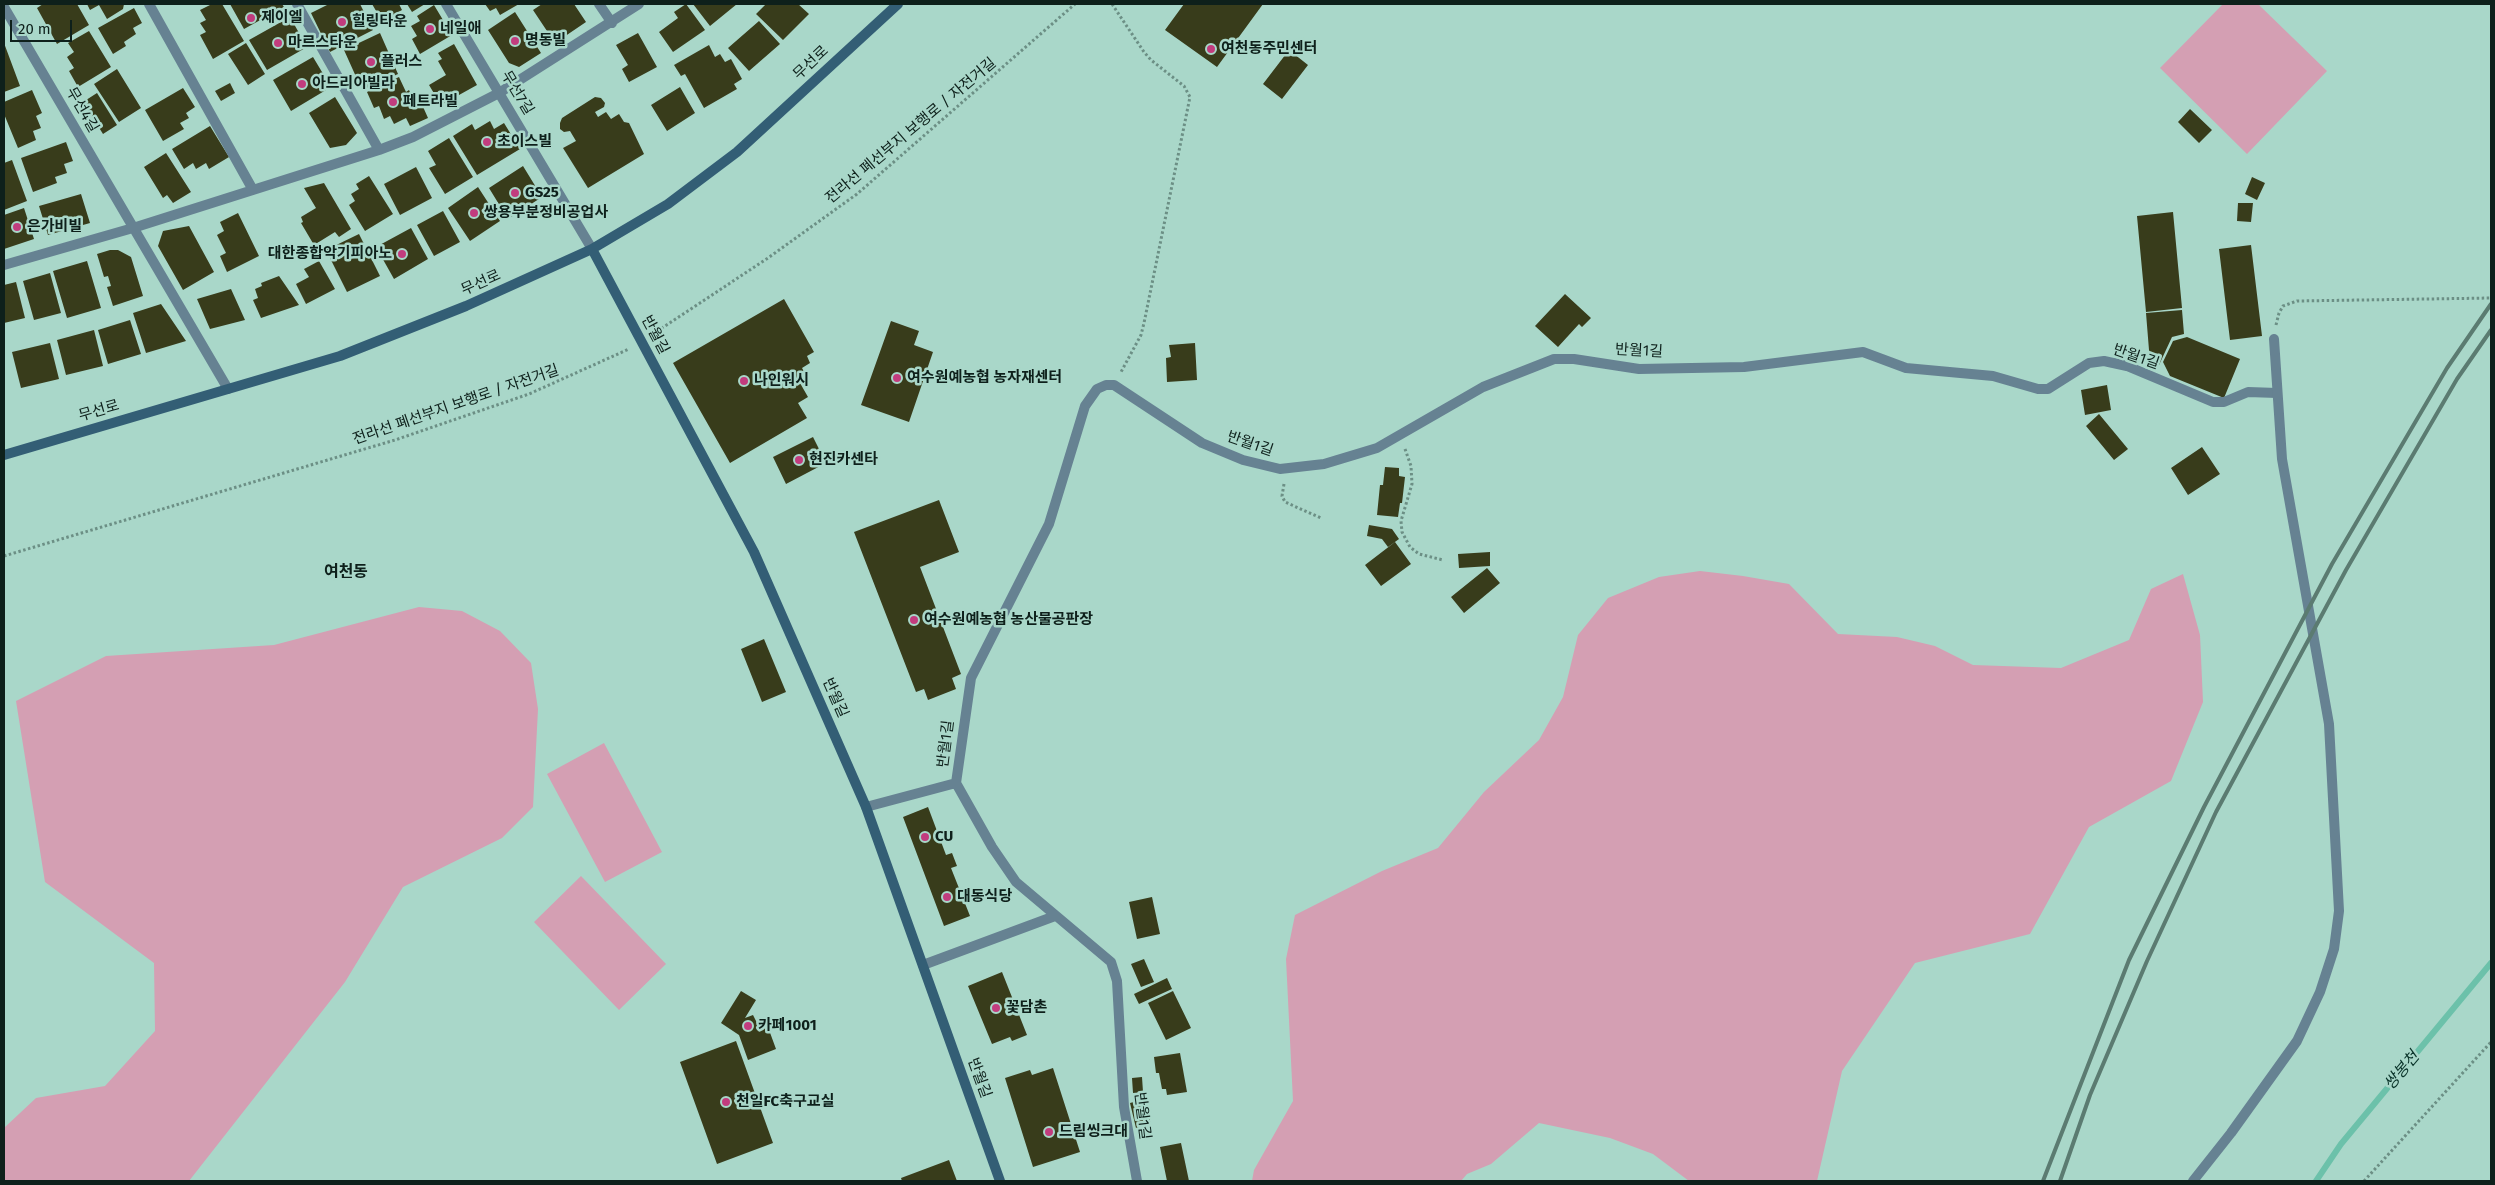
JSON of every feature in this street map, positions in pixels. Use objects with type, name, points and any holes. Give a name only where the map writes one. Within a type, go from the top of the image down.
[{"type":"street","points":[[148,4],[253,190]]},
{"type":"street","points":[[297,4],[378,150]]},
{"type":"street","name":"무선7길","points":[[446,4],[592,250]]},
{"type":"street","points":[[599,4],[612,23]]},
{"type":"street","points":[[4,265],[133,228],[378,150],[445,122],[499,93],[612,23],[639,4]]},
{"type":"street","name":"무선로","points":[[4,455],[340,356],[466,306],[592,250],[668,204],[737,152],[898,4]]},
{"type":"street","name":"무선4길","points":[[6,7],[228,389]]},
{"type":"street","name":"반월길","points":[[592,250],[754,552],[866,807],[1000,1181]]},
{"type":"street","points":[[2193,1181],[2231,1133],[2297,1041],[2320,992],[2334,949],[2339,911],[2329,724],[2282,459],[2274,339]]},
{"type":"street","name":"반월1길","points":[[1136,1181],[1124,1107],[1117,981],[1114,968],[1107,956],[1024,891],[1011,876],[992,848],[956,783],[971,678],[1049,524],[1087,401],[1097,389],[1106,385],[1114,385],[1202,443],[1259,466],[1286,468],[1324,464],[1353,457],[1377,448],[1498,379],[1546,361],[1562,359],[1631,368],[1744,367],[1863,352],[1906,368],[1993,376],[2038,389],[2048,389],[2089,363],[2104,361],[2127,366],[2213,402],[2224,402],[2248,392],[2277,393]]},
{"type":"street","points":[[866,807],[956,783]]},
{"type":"street","points":[[923,965],[1055,916]]},
{"type":"path","name":"전라선 폐선부지 보행로 / 자전거길","points":[[4,556],[395,440],[529,394],[642,342],[768,258],[857,194],[1075,4]]},
{"type":"path","points":[[1112,4],[1144,52],[1184,86],[1190,97],[1141,335],[1114,385]]},
{"type":"path","points":[[2274,339],[2277,318],[2281,309],[2287,304],[2297,301],[2491,298]]},
{"type":"path","points":[[1399,437],[1409,459],[1412,475],[1411,494],[1401,521],[1402,532],[1410,547],[1420,554],[1443,560]]},
{"type":"path","points":[[1286,468],[1282,493],[1285,502],[1321,518]]},
{"type":"path","points":[[2364,1181],[2491,1042]]},
{"type":"shaded area","points":[[2223,4],[2258,4],[2327,71],[2247,154],[2160,68]]},
{"type":"shaded area","points":[[1700,571],[1789,584],[1838,634],[1897,637],[1935,646],[1973,665],[2061,668],[2129,640],[2151,589],[2183,574],[2200,635],[2203,702],[2171,781],[2089,827],[2030,934],[1915,963],[1842,1071],[1817,1181],[1689,1181],[1653,1154],[1610,1138],[1539,1123],[1491,1164],[1467,1174],[1461,1181],[1252,1181],[1254,1170],[1293,1101],[1286,959],[1295,915],[1382,871],[1438,848],[1484,792],[1539,740],[1563,697],[1578,635],[1608,598],[1659,577]]},
{"type":"shaded area","points":[[419,607],[462,611],[500,631],[531,663],[538,709],[533,807],[502,838],[403,887],[345,982],[189,1181],[4,1181],[4,1128],[36,1098],[105,1086],[155,1031],[154,963],[45,882],[16,701],[106,656],[274,645]]},
{"type":"shaded area","points":[[604,743],[662,852],[605,882],[547,774]]},
{"type":"shaded area","points":[[581,876],[666,964],[619,1010],[534,922]]},
{"type":"building","points":[[43,4],[77,4],[89,25],[57,44],[37,8]]},
{"type":"building","points":[[87,4],[124,4],[123,9],[107,19],[99,5],[90,10]]},
{"type":"building","points":[[212,4],[222,4],[244,41],[213,59],[200,35],[206,32],[200,23],[206,20],[200,10]]},
{"type":"building","name":"제이엘","points":[[230,4],[282,4],[284,7],[244,29]]},
{"type":"building","name":"힐링타운","points":[[329,4],[360,4],[373,30],[330,52],[311,13]]},
{"type":"building","points":[[372,4],[399,4],[402,10],[382,21]]},
{"type":"building","points":[[407,4],[425,4],[412,12]]},
{"type":"building","points":[[485,4],[519,4],[500,15],[496,8],[490,11]]},
{"type":"building","points":[[542,4],[574,4],[586,22],[555,43],[533,10]]},
{"type":"building","points":[[686,4],[705,30],[673,52],[659,32],[678,18],[674,12]]},
{"type":"building","points":[[693,4],[737,4],[710,26]]},
{"type":"building","points":[[766,4],[798,4],[809,14],[783,40],[756,14]]},
{"type":"building","name":"여천동주민센터","points":[[1184,4],[1263,4],[1217,67],[1165,30]]},
{"type":"building","points":[[434,5],[452,35],[420,54],[412,39],[417,36],[411,26],[420,21],[417,16]]},
{"type":"building","points":[[134,8],[142,23],[133,28],[136,34],[124,42],[126,46],[113,54],[98,28]]},
{"type":"building","name":"명동빌","points":[[515,12],[541,53],[519,67],[509,63],[488,30]]},
{"type":"building","name":"마르스타운","points":[[290,17],[307,47],[267,70],[249,40]]},
{"type":"building","points":[[759,21],[780,44],[749,71],[728,48]]},
{"type":"building","points":[[89,31],[111,67],[78,87],[69,71],[74,68],[67,57],[74,52],[68,43]]},
{"type":"building","name":"플러스","points":[[380,33],[398,74],[362,90],[344,50]]},
{"type":"building","points":[[638,33],[657,67],[629,82],[622,69],[628,65],[616,45]]},
{"type":"building","points":[[4,43],[20,86],[4,92]]},
{"type":"building","points":[[246,43],[265,74],[248,85],[228,54]]},
{"type":"building","points":[[454,44],[477,85],[441,105],[429,85],[446,75],[438,61],[442,59],[438,53]]},
{"type":"building","points":[[709,45],[715,57],[720,54],[725,62],[731,59],[742,79],[734,84],[737,89],[704,108],[685,74],[681,76],[674,65]]},
{"type":"building","points":[[1289,50],[1308,65],[1282,99],[1263,84]]},
{"type":"building","name":"아드리아빌라","points":[[313,57],[331,87],[291,111],[273,80]]},
{"type":"building","points":[[117,69],[141,108],[119,122],[94,84]]},
{"type":"building","name":"페트라빌","points":[[399,77],[406,92],[409,90],[415,103],[420,100],[428,118],[410,126],[406,118],[394,124],[390,116],[384,119],[379,106],[374,108],[367,92]]},
{"type":"building","points":[[230,83],[235,93],[221,101],[215,91]]},
{"type":"building","points":[[680,87],[695,113],[667,131],[651,105]]},
{"type":"building","points":[[183,88],[195,107],[186,113],[189,118],[180,123],[184,129],[163,141],[145,110]]},
{"type":"building","points":[[32,90],[42,113],[36,116],[41,128],[33,131],[36,140],[18,148],[4,114],[4,102]]},
{"type":"building","points":[[97,93],[117,125],[103,134],[83,102]]},
{"type":"building","points":[[335,97],[357,133],[346,145],[330,148],[309,113]]},
{"type":"building","points":[[595,97],[601,98],[605,103],[604,107],[595,112],[598,117],[606,112],[611,119],[619,114],[624,122],[629,123],[644,154],[588,188],[563,148],[576,141],[570,131],[564,132],[560,129],[560,123],[562,118]]},
{"type":"building","points":[[2190,109],[2212,130],[2199,143],[2178,122]]},
{"type":"building","name":"초이스빌","points":[[490,121],[494,129],[504,123],[520,149],[477,175],[453,136],[472,124],[475,130]]},
{"type":"building","points":[[210,126],[229,157],[209,169],[206,163],[196,169],[193,163],[184,169],[172,149]]},
{"type":"building","points":[[449,138],[473,177],[445,194],[429,168],[436,165],[428,151]]},
{"type":"building","points":[[66,142],[73,161],[64,164],[67,173],[55,177],[57,183],[33,192],[21,158]]},
{"type":"building","points":[[166,153],[191,192],[173,203],[167,195],[163,198],[144,167]]},
{"type":"building","points":[[12,160],[27,201],[4,210],[4,163]]},
{"type":"building","points":[[523,166],[542,197],[508,219],[489,188]]},
{"type":"building","points":[[416,167],[432,198],[400,215],[384,184]]},
{"type":"building","points":[[369,176],[393,214],[365,231],[349,205],[355,201],[351,194],[359,189],[356,184]]},
{"type":"building","points":[[2252,177],[2265,183],[2257,200],[2245,194]]},
{"type":"building","points":[[324,183],[351,229],[339,237],[335,232],[314,245],[301,223],[303,222],[301,217],[316,208],[304,188]]},
{"type":"building","points":[[478,187],[500,221],[470,241],[448,208]]},
{"type":"building","points":[[81,194],[90,223],[48,235],[39,206]]},
{"type":"building","points":[[2238,203],[2253,203],[2251,222],[2237,221]]},
{"type":"building","name":"은가비빌","points":[[24,208],[34,239],[4,249],[4,215]]},
{"type":"building","points":[[443,211],[460,242],[434,256],[417,225]]},
{"type":"building","points":[[2173,212],[2182,308],[2146,312],[2137,216]]},
{"type":"building","points":[[238,213],[259,256],[227,272],[220,256],[226,253],[217,235],[224,231],[220,222]]},
{"type":"building","points":[[189,226],[214,272],[183,290],[158,246],[163,231]]},
{"type":"building","points":[[411,228],[428,259],[394,279],[376,247]]},
{"type":"building","points":[[359,234],[380,276],[347,292],[326,250]]},
{"type":"building","points":[[2251,245],[2262,336],[2230,340],[2219,249]]},
{"type":"building","points":[[118,250],[131,257],[143,296],[113,306],[107,287],[111,286],[108,276],[104,277],[97,254]]},
{"type":"building","points":[[87,261],[101,308],[67,318],[53,271]]},
{"type":"building","points":[[319,261],[335,289],[306,304],[296,284],[309,277],[304,269]]},
{"type":"building","points":[[50,273],[61,313],[34,320],[23,281]]},
{"type":"building","points":[[279,276],[299,305],[261,318],[253,300],[258,298],[255,289],[262,286],[261,283]]},
{"type":"building","points":[[16,282],[25,318],[4,323],[4,285]]},
{"type":"building","points":[[231,289],[245,320],[210,329],[197,299]]},
{"type":"building","points":[[1565,294],[1591,318],[1582,327],[1579,324],[1558,347],[1535,326]]},
{"type":"building","name":"나인워시","points":[[784,299],[814,352],[807,356],[810,363],[802,368],[808,379],[800,383],[808,397],[798,403],[807,418],[730,463],[673,363]]},
{"type":"building","points":[[161,304],[186,341],[146,353],[133,313]]},
{"type":"building","points":[[2182,310],[2184,334],[2172,337],[2159,365],[2152,358],[2149,350],[2146,313]]},
{"type":"building","points":[[130,320],[141,354],[108,364],[98,330]]},
{"type":"building","name":"여수원예농협 농자재센터","points":[[891,321],[919,331],[914,345],[933,352],[909,422],[861,405]]},
{"type":"building","points":[[94,330],[103,366],[66,375],[57,340]]},
{"type":"building","points":[[2187,337],[2240,359],[2224,398],[2170,376],[2163,362],[2173,341]]},
{"type":"building","points":[[50,343],[59,379],[21,388],[12,352]]},
{"type":"building","points":[[1195,343],[1197,380],[1167,382],[1166,358],[1171,357],[1169,345]]},
{"type":"building","points":[[2107,385],[2111,410],[2085,415],[2081,390]]},
{"type":"building","points":[[2099,414],[2128,449],[2114,460],[2086,426]]},
{"type":"building","name":"현진카센타","points":[[813,437],[826,463],[786,484],[773,457]]},
{"type":"building","points":[[2202,447],[2220,474],[2188,495],[2171,468]]},
{"type":"building","points":[[1385,467],[1399,468],[1399,476],[1405,477],[1402,503],[1400,503],[1398,517],[1377,515],[1380,485],[1383,485]]},
{"type":"building","name":"여수원예농협 농산물공판장","points":[[939,500],[959,552],[920,567],[961,674],[952,678],[956,689],[928,700],[924,689],[916,692],[854,532]]},
{"type":"building","points":[[1369,525],[1392,529],[1399,539],[1388,547],[1382,539],[1367,536]]},
{"type":"building","points":[[1395,542],[1411,564],[1381,586],[1365,565]]},
{"type":"building","points":[[1490,552],[1490,566],[1459,568],[1458,554]]},
{"type":"building","points":[[1487,568],[1500,583],[1464,613],[1451,597]]},
{"type":"building","points":[[764,639],[786,692],[762,702],[741,649]]},
{"type":"building","points":[[928,807],[946,855],[952,853],[957,866],[951,868],[970,916],[944,926],[903,817]]},
{"type":"building","points":[[1152,897],[1160,934],[1137,939],[1129,902]]},
{"type":"building","points":[[1144,959],[1154,982],[1141,987],[1131,964]]},
{"type":"building","points":[[1002,972],[1027,1035],[1012,1041],[1010,1037],[992,1044],[968,986]]},
{"type":"building","points":[[1167,978],[1172,989],[1139,1004],[1134,994]]},
{"type":"building","points":[[741,991],[756,1000],[745,1018],[753,1015],[757,1023],[765,1019],[776,1049],[748,1060],[739,1035],[721,1023]]},
{"type":"building","points":[[1173,991],[1191,1028],[1166,1040],[1148,1003]]},
{"type":"building","name":"천일FC축구교실","points":[[736,1041],[773,1143],[717,1164],[680,1062]]},
{"type":"building","points":[[1180,1053],[1187,1092],[1167,1095],[1166,1089],[1162,1089],[1159,1073],[1156,1073],[1154,1057]]},
{"type":"building","points":[[1053,1068],[1080,1152],[1033,1167],[1005,1078],[1030,1070],[1032,1075]]},
{"type":"building","points":[[1142,1077],[1143,1092],[1133,1093],[1132,1078]]},
{"type":"building","points":[[1145,1099],[1151,1125],[1136,1128],[1130,1103]]},
{"type":"building","points":[[1181,1143],[1189,1181],[1167,1181],[1160,1147]]},
{"type":"building","points":[[949,1160],[957,1181],[902,1181],[901,1178]]},
{"type":"waterway","name":"쌍봉천","points":[[2316,1181],[2341,1144],[2491,963]]},
{"type":"railway","points":[[2043,1181],[2129,960],[2204,807],[2332,564],[2447,368],[2491,304]]},
{"type":"railway","points":[[2060,1181],[2090,1095],[2147,961],[2216,812],[2346,570],[2457,379],[2491,330]]},
{"type":"place","name":"제이엘","points":[[251,18]]},
{"type":"place","name":"힐링타운","points":[[342,22]]},
{"type":"place","name":"네일애","points":[[430,29]]},
{"type":"place","name":"명동빌","points":[[515,41]]},
{"type":"place","name":"마르스타운","points":[[278,43]]},
{"type":"place","name":"여천동주민센터","points":[[1211,49]]},
{"type":"place","name":"플러스","points":[[371,62]]},
{"type":"place","name":"아드리아빌라","points":[[302,84]]},
{"type":"place","name":"페트라빌","points":[[393,102]]},
{"type":"place","name":"초이스빌","points":[[487,142]]},
{"type":"place","name":"GS25","points":[[515,193]]},
{"type":"place","name":"쌍용부분정비공업사","points":[[474,213]]},
{"type":"place","name":"은가비빌","points":[[17,227]]},
{"type":"place","name":"대한종합악기피아노","points":[[402,254]]},
{"type":"place","name":"여수원예농협 농자재센터","points":[[897,378]]},
{"type":"place","name":"나인워시","points":[[744,381]]},
{"type":"place","name":"현진카센타","points":[[799,460]]},
{"type":"place","name":"여수원예농협 농산물공판장","points":[[914,620]]},
{"type":"place","name":"CU","points":[[925,837]]},
{"type":"place","name":"대동식당","points":[[947,897]]},
{"type":"place","name":"꽃담촌","points":[[996,1008]]},
{"type":"place","name":"카페1001","points":[[748,1026]]},
{"type":"place","name":"천일FC축구교실","points":[[726,1102]]},
{"type":"place","name":"드림씽크대","points":[[1049,1132]]},
{"type":"district","name":"여천동","points":[[346,573]]}]
